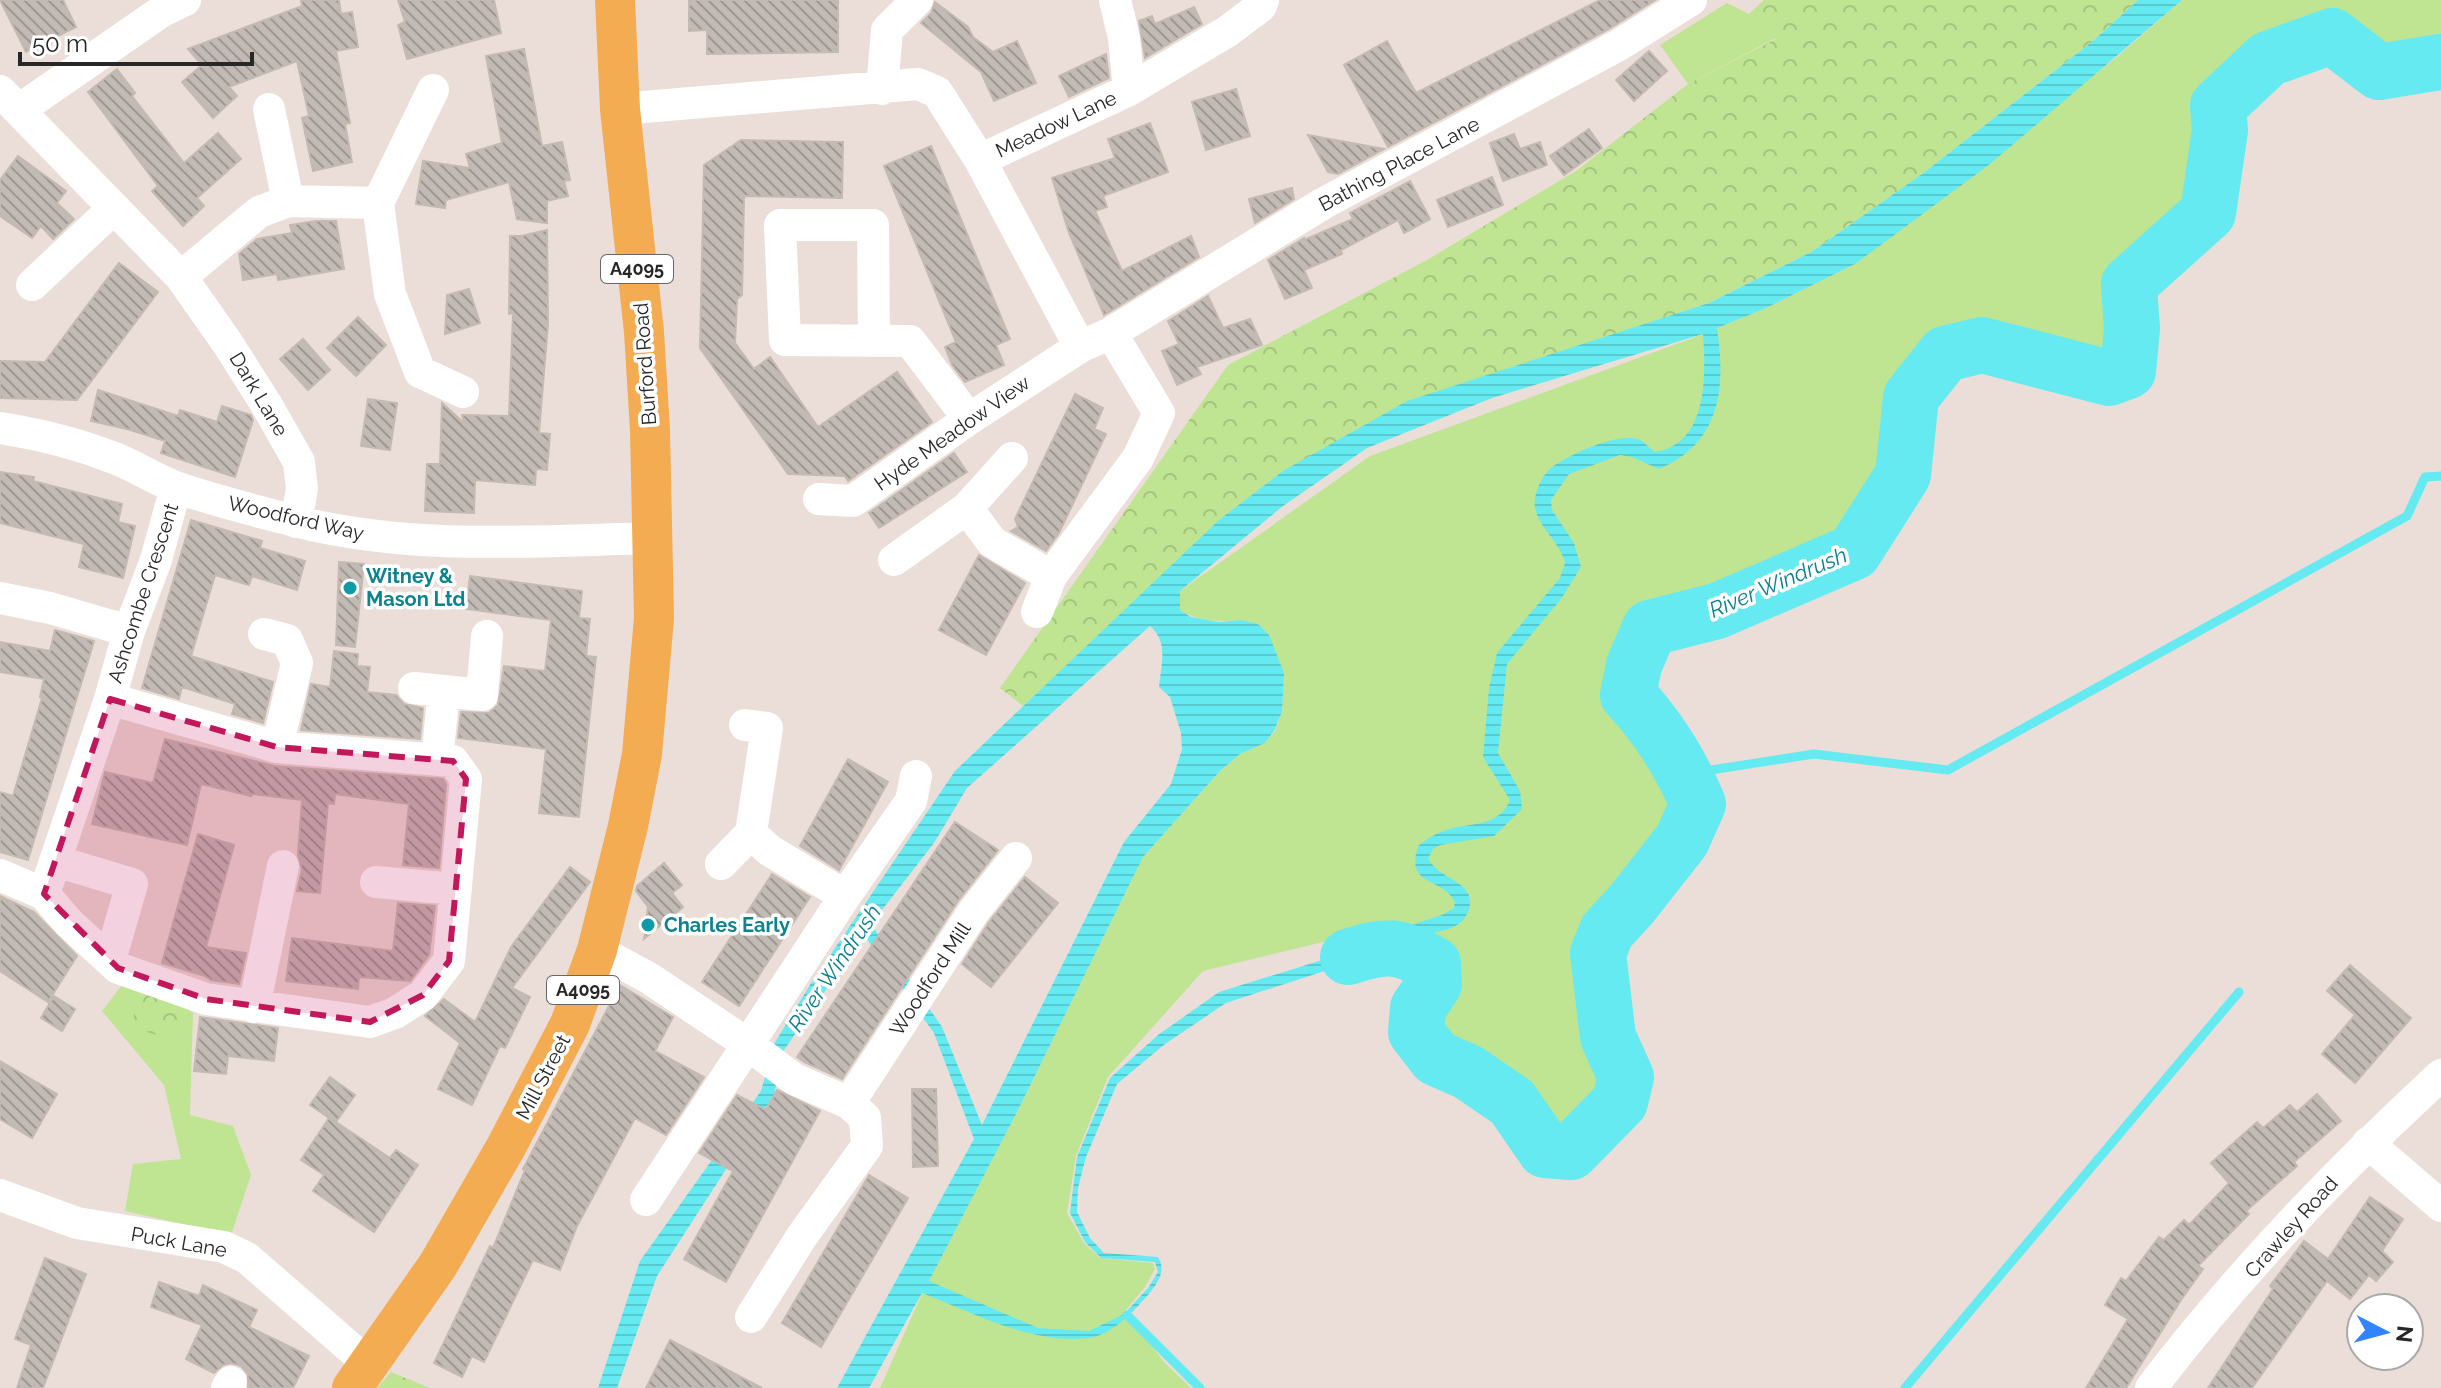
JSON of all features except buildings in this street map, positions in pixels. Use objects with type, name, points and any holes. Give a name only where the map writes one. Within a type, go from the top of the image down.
[{"type":"main road","name":"Burford Road","points":[[615,0],[620,109],[644,332],[653,538]]},
{"type":"main road","name":"Mill Street","points":[[361,1377],[438,1265],[506,1147],[570,1024],[597,950],[628,826],[642,754],[654,618],[653,538]]},
{"type":"street","points":[[882,89],[887,30],[917,0]]},
{"type":"street","points":[[1115,0],[1124,38],[1129,90]]},
{"type":"street","name":"Meadow Lane","points":[[620,109],[918,84],[937,92],[980,160],[1129,90],[1228,31],[1261,6],[1263,0]]},
{"type":"street","name":"Bathing Place Lane","points":[[1080,347],[1111,333],[1324,203],[1619,45],[1691,0]]},
{"type":"street","points":[[9,101],[168,4]]},
{"type":"street","points":[[433,90],[378,203],[390,294],[420,372],[463,392]]},
{"type":"street","name":"Dark Lane","points":[[9,101],[181,277],[266,404],[299,462],[302,489],[296,522]]},
{"type":"street","points":[[269,109],[288,201]]},
{"type":"street","points":[[980,160],[1080,347]]},
{"type":"street","points":[[181,277],[259,212],[288,201],[378,203]]},
{"type":"street","points":[[32,285],[114,208]]},
{"type":"street","points":[[874,341],[873,225],[780,225],[785,340],[874,341],[910,341],[969,419]]},
{"type":"street","points":[[1037,612],[1051,576],[1138,458],[1159,413],[1111,333]]},
{"type":"street","name":"Hyde Meadow View","points":[[819,499],[853,501],[969,419],[1080,347]]},
{"type":"street","name":"Woodford Way","points":[[0,428],[43,435],[102,454],[176,487],[296,522],[374,536],[515,543],[653,538]]},
{"type":"street","points":[[894,560],[967,508],[1012,458]]},
{"type":"street","name":"Ashcombe Crescent","points":[[44,894],[110,699],[129,631],[156,560],[176,487]]},
{"type":"street","points":[[967,508],[992,542],[1051,576]]},
{"type":"street","points":[[0,598],[50,608],[129,631]]},
{"type":"street","points":[[264,634],[287,640],[297,663],[277,747]]},
{"type":"street","points":[[0,875],[44,894],[68,922],[118,968],[206,999],[370,1022],[395,1013],[423,995],[449,961],[466,779],[453,761],[437,759],[429,690],[482,695],[487,636]]},
{"type":"street","name":"Ashcombe Crescent","points":[[110,699],[277,747],[437,759]]},
{"type":"street","points":[[721,864],[751,833],[767,728],[745,725]]},
{"type":"street","points":[[646,1200],[754,1049],[845,896],[911,801],[916,776]]},
{"type":"street","points":[[751,833],[769,850],[845,896]]},
{"type":"street","name":"Woodford Mill","points":[[849,1103],[974,911],[1016,858]]},
{"type":"street","points":[[56,861],[132,884],[110,960]]},
{"type":"street","points":[[254,1007],[283,866]]},
{"type":"street","points":[[376,882],[456,889]]},
{"type":"street","points":[[597,950],[649,978],[794,1079],[849,1103],[865,1118],[867,1146],[802,1236],[751,1317]]},
{"type":"street","name":"Crawley Road","points":[[2151,1388],[2173,1358],[2281,1235],[2368,1143],[2441,1075]]},
{"type":"street","points":[[2368,1143],[2441,1206]]},
{"type":"street","name":"Puck Lane","points":[[0,1195],[77,1223],[224,1247],[247,1258],[361,1377]]},
{"type":"highlighted area","points":[[110,699],[277,747],[453,761],[466,779],[449,961],[423,995],[370,1022],[206,999],[118,968],[44,894]]},
{"type":"green space","points":[[1764,0],[2138,0],[2093,41],[1922,174],[1813,251],[1709,303],[1569,350],[1283,471],[1023,706],[1000,688],[1228,365],[1427,260],[1576,171],[1688,84],[1776,39],[1749,14]]},
{"type":"green space","points":[[2182,0],[2441,0],[2441,48],[2384,58],[2333,24],[2262,43],[2204,99],[2192,208],[2117,274],[2114,363],[1978,333],[1938,342],[1897,388],[1886,469],[1846,541],[1641,615],[1610,703],[1681,806],[1669,834],[1597,917],[1581,945],[1589,1046],[1608,1094],[1567,1135],[1553,1134],[1517,1087],[1444,1046],[1429,1026],[1447,982],[1445,957],[1423,945],[1369,931],[1203,971],[1108,1077],[1076,1156],[1067,1213],[1084,1243],[1100,1258],[1153,1263],[1155,1269],[1145,1287],[1126,1310],[1163,1361],[1191,1388],[880,1388],[922,1294],[1017,1112],[1143,857],[1220,771],[1240,754],[1265,743],[1275,731],[1282,712],[1284,673],[1241,620],[1209,620],[1187,614],[1180,610],[1180,591],[1370,456],[1693,338],[1764,309],[1855,264],[2118,56]]},
{"type":"green space","points":[[1727,3],[1749,14],[1776,38],[1688,84],[1660,45]]},
{"type":"green space","points":[[133,971],[193,1013],[190,1115],[233,1126],[251,1175],[231,1235],[125,1211],[133,1164],[181,1159],[164,1085],[102,1011]]},
{"type":"green space","points":[[141,991],[184,992],[180,1030],[157,1035],[137,1029],[132,1008]]},
{"type":"green space","points":[[391,1372],[430,1388],[377,1388]]},
{"type":"water","points":[[2138,0],[2182,0],[1990,164],[1855,264],[1764,309],[1717,328],[1720,372],[1715,411],[1707,429],[1680,458],[1659,469],[1620,455],[1569,474],[1551,500],[1552,510],[1574,543],[1581,567],[1561,599],[1507,664],[1498,753],[1520,791],[1522,809],[1494,836],[1440,845],[1433,849],[1428,859],[1466,891],[1470,902],[1465,918],[1441,931],[1404,938],[1404,945],[1424,950],[1421,961],[1377,954],[1226,1003],[1165,1044],[1117,1084],[1086,1157],[1078,1188],[1077,1212],[1090,1238],[1104,1253],[1158,1257],[1161,1262],[1157,1282],[1129,1315],[1098,1336],[1068,1339],[1046,1337],[1004,1326],[922,1293],[869,1388],[837,1388],[974,1139],[934,1033],[864,935],[784,1050],[774,1095],[657,1276],[617,1388],[598,1388],[640,1261],[761,1091],[774,1044],[810,985],[955,771],[1219,520],[1283,471],[1407,401],[1709,303],[1813,251],[1922,174],[2093,41]],"holes":[[[1703,334],[1704,369],[1700,406],[1685,436],[1672,446],[1655,452],[1642,441],[1631,438],[1607,441],[1551,468],[1538,486],[1535,497],[1537,515],[1565,563],[1560,578],[1497,653],[1489,688],[1483,757],[1510,800],[1498,816],[1429,838],[1418,846],[1415,859],[1420,875],[1449,894],[1455,902],[1454,908],[1402,928],[1380,942],[1219,992],[1158,1035],[1110,1078],[1077,1157],[1070,1213],[1085,1242],[1101,1258],[1155,1262],[1158,1272],[1148,1288],[1124,1314],[1089,1331],[1038,1328],[929,1281],[1017,1112],[1143,857],[1220,771],[1240,754],[1265,743],[1282,712],[1284,673],[1269,635],[1258,624],[1241,620],[1219,622],[1191,617],[1180,610],[1180,591],[1283,506],[1367,448],[1492,398]],[[1150,626],[1162,647],[1159,687],[1170,697],[1181,733],[1182,749],[1171,784],[1124,842],[982,1125],[942,1027],[871,924],[934,843],[967,788]]]},
{"type":"waterway","name":"River Windrush","points":[[1348,957],[1391,948],[1433,964],[1434,984],[1418,1008],[1416,1032],[1436,1058],[1468,1072],[1512,1102],[1545,1150],[1571,1152],[1620,1102],[1626,1077],[1608,1037],[1598,953],[1607,931],[1682,840],[1698,804],[1668,746],[1628,695],[1634,665],[1650,628],[1717,611],[1854,552],[1903,475],[1911,397],[1945,354],[1982,345],[2109,378],[2128,371],[2132,329],[2129,284],[2208,213],[2220,130],[2218,106],[2268,59],[2332,36],[2379,72],[2441,62]]},
{"type":"waterway","points":[[1685,774],[1814,754],[1948,770],[2407,516],[2425,477],[2441,476]]},
{"type":"waterway","points":[[1905,1388],[2239,992]]},
{"type":"waterway","points":[[1127,1315],[1200,1388]]},
{"type":"place","name":"Witney & Mason Ltd","points":[[350,588]]},
{"type":"place","name":"Charles Early","points":[[648,925]]}]
